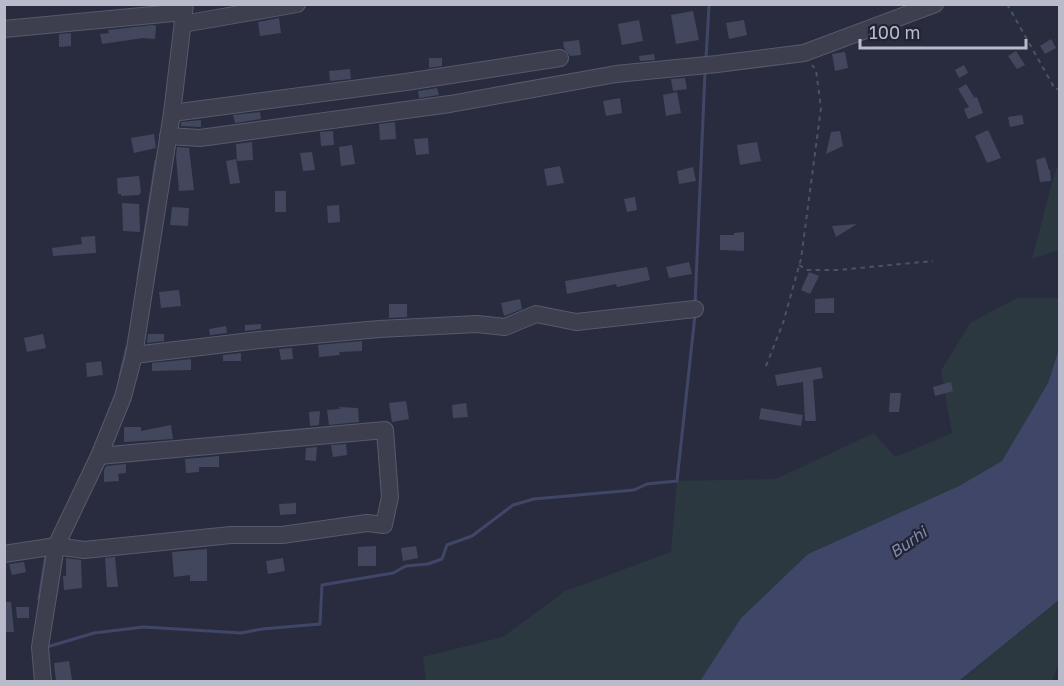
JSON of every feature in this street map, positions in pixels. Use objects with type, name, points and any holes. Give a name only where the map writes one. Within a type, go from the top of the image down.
[{"type":"street","points":[[4,29],[297,4]]},
{"type":"street","points":[[168,136],[200,138],[450,104],[616,74],[804,53],[936,4]]},
{"type":"street","points":[[43,681],[40,647],[56,546],[99,456],[123,397],[134,355],[172,112],[184,13]]},
{"type":"street","points":[[172,112],[406,82],[560,58]]},
{"type":"street","points":[[134,355],[380,329],[477,324],[505,327],[536,314],[576,322],[695,309]]},
{"type":"street","points":[[4,554],[56,546],[84,550],[231,535],[282,535],[367,523],[384,525],[390,496],[385,430],[99,456]]},
{"type":"path","points":[[1007,4],[1055,89],[1059,88]]},
{"type":"path","points":[[766,366],[783,322],[799,265],[821,108],[816,70],[804,53]]},
{"type":"path","points":[[799,265],[807,270],[838,270],[933,261]]},
{"type":"shaded area","points":[[1059,162],[1059,250],[1032,259],[1052,183]]},
{"type":"shaded area","points":[[1017,298],[1059,298],[1059,349],[1048,383],[1002,461],[959,486],[808,554],[741,618],[700,681],[426,681],[423,657],[503,637],[565,591],[671,552],[677,481],[776,479],[874,433],[895,457],[952,433],[941,371],[970,323]]},
{"type":"shaded area","points":[[1059,600],[1059,662],[1052,681],[959,682]]},
{"type":"water","name":"Burhi","points":[[1059,349],[1059,600],[959,681],[700,681],[741,618],[808,554],[959,486],[1002,461],[1048,383]]},
{"type":"building","points":[[693,11],[699,40],[676,44],[671,15]]},
{"type":"building","points":[[279,18],[281,33],[260,36],[258,22]]},
{"type":"building","points":[[639,20],[643,41],[622,45],[618,24]]},
{"type":"building","points":[[744,20],[747,35],[729,39],[726,23]]},
{"type":"building","points":[[156,26],[155,39],[143,38],[102,44],[100,34],[109,33],[108,30]]},
{"type":"building","points":[[71,33],[71,46],[59,47],[59,34]]},
{"type":"building","points":[[1051,39],[1056,48],[1045,54],[1040,46]]},
{"type":"building","points":[[579,40],[581,55],[570,56],[563,42]]},
{"type":"building","points":[[1016,51],[1025,65],[1017,69],[1008,56]]},
{"type":"building","points":[[845,52],[848,68],[835,71],[832,54]]},
{"type":"building","points":[[654,54],[655,60],[640,61],[639,56]]},
{"type":"building","points":[[429,58],[442,58],[442,66],[429,68]]},
{"type":"building","points":[[964,65],[968,73],[959,78],[955,70]]},
{"type":"building","points":[[350,69],[351,79],[330,81],[329,71]]},
{"type":"building","points":[[685,78],[687,89],[673,91],[671,79]]},
{"type":"building","points":[[966,84],[974,97],[971,98],[977,97],[983,113],[968,119],[964,109],[969,107],[958,89]]},
{"type":"building","points":[[437,88],[439,95],[419,98],[418,91]]},
{"type":"building","points":[[677,92],[681,113],[666,116],[663,95]]},
{"type":"building","points":[[620,98],[622,113],[606,116],[603,101]]},
{"type":"building","points":[[260,112],[261,119],[235,123],[233,115]]},
{"type":"building","points":[[1022,115],[1024,124],[1010,127],[1008,117]]},
{"type":"building","points":[[201,120],[201,127],[181,126],[181,122]]},
{"type":"building","points":[[395,122],[396,139],[380,140],[379,124]]},
{"type":"building","points":[[988,130],[1001,158],[987,163],[975,136]]},
{"type":"building","points":[[333,131],[334,145],[321,146],[320,132]]},
{"type":"building","points":[[840,131],[843,146],[826,154],[831,132]]},
{"type":"building","points":[[154,134],[156,148],[134,153],[131,138]]},
{"type":"building","points":[[428,138],[429,154],[416,155],[414,139]]},
{"type":"building","points":[[252,142],[253,160],[237,161],[236,144]]},
{"type":"building","points":[[757,142],[761,161],[740,165],[737,145]]},
{"type":"building","points":[[352,145],[355,164],[341,166],[339,147]]},
{"type":"building","points":[[177,147],[189,148],[194,190],[179,191]]},
{"type":"building","points":[[312,152],[315,170],[303,171],[300,153]]},
{"type":"building","points":[[1045,157],[1051,181],[1040,182],[1036,160]]},
{"type":"building","points":[[236,159],[240,183],[230,184],[226,161]]},
{"type":"building","points":[[560,166],[564,183],[547,186],[544,169]]},
{"type":"building","points":[[693,167],[696,181],[679,184],[677,171]]},
{"type":"building","points":[[139,176],[141,192],[139,195],[121,196],[118,194],[117,178]]},
{"type":"building","points":[[275,191],[286,191],[286,212],[275,212]]},
{"type":"building","points":[[635,197],[637,210],[627,212],[624,199]]},
{"type":"building","points":[[122,203],[139,204],[140,232],[123,231]]},
{"type":"building","points":[[339,205],[340,222],[328,223],[327,206]]},
{"type":"building","points":[[172,207],[189,208],[188,226],[170,225]]},
{"type":"building","points":[[857,224],[836,237],[832,226]]},
{"type":"building","points":[[744,232],[744,251],[720,250],[720,235]]},
{"type":"building","points":[[95,236],[96,253],[53,256],[52,248],[82,244],[81,237]]},
{"type":"building","points":[[689,262],[692,274],[669,278],[666,267]]},
{"type":"building","points":[[647,267],[650,280],[567,294],[565,281]]},
{"type":"building","points":[[809,272],[819,276],[810,294],[801,290]]},
{"type":"building","points":[[179,290],[181,306],[161,308],[159,292]]},
{"type":"building","points":[[834,298],[834,313],[815,313],[815,299]]},
{"type":"building","points":[[520,299],[522,309],[504,316],[501,303]]},
{"type":"building","points":[[389,304],[407,304],[407,317],[389,318]]},
{"type":"building","points":[[261,324],[261,329],[245,331],[245,325]]},
{"type":"building","points":[[226,326],[227,333],[210,335],[209,329]]},
{"type":"building","points":[[43,334],[46,348],[27,352],[24,338]]},
{"type":"building","points":[[148,334],[164,334],[164,341],[147,343]]},
{"type":"building","points":[[362,341],[362,351],[339,352],[340,355],[319,357],[318,345]]},
{"type":"building","points":[[292,348],[293,359],[281,360],[279,349]]},
{"type":"building","points":[[241,353],[241,361],[223,361],[223,355]]},
{"type":"building","points":[[191,359],[191,370],[152,371],[152,363]]},
{"type":"building","points":[[101,361],[103,375],[87,377],[86,363]]},
{"type":"building","points":[[821,367],[823,378],[813,380],[816,421],[805,421],[803,382],[777,386],[775,375]]},
{"type":"building","points":[[951,382],[953,391],[935,396],[933,387]]},
{"type":"building","points":[[890,393],[901,393],[899,412],[889,412]]},
{"type":"building","points":[[406,401],[409,419],[392,422],[389,403]]},
{"type":"building","points":[[466,403],[468,417],[453,418],[452,405]]},
{"type":"building","points":[[339,407],[358,408],[359,422],[329,425],[327,410],[340,409]]},
{"type":"building","points":[[761,408],[803,415],[801,426],[759,419]]},
{"type":"building","points":[[320,411],[319,425],[310,426],[309,412]]},
{"type":"building","points":[[171,425],[173,439],[124,442],[124,427],[141,427],[141,431]]},
{"type":"building","points":[[346,444],[347,455],[333,457],[331,445]]},
{"type":"building","points":[[317,447],[316,461],[305,460],[306,448]]},
{"type":"building","points":[[219,456],[219,467],[199,467],[199,472],[186,473],[185,459]]},
{"type":"building","points":[[126,464],[126,473],[118,474],[119,481],[104,482],[106,466]]},
{"type":"building","points":[[296,503],[296,514],[280,515],[279,504]]},
{"type":"building","points":[[376,546],[376,566],[358,566],[358,547]]},
{"type":"building","points":[[416,546],[418,558],[403,561],[401,548]]},
{"type":"building","points":[[207,549],[207,581],[190,581],[190,575],[174,577],[172,552]]},
{"type":"building","points":[[115,557],[118,587],[107,587],[105,558]]},
{"type":"building","points":[[66,558],[81,560],[82,588],[64,590],[63,576],[66,576]]},
{"type":"building","points":[[283,558],[285,571],[268,574],[266,561]]},
{"type":"building","points":[[24,562],[26,572],[12,575],[9,564]]},
{"type":"building","points":[[4,602],[11,602],[14,632],[4,632]]},
{"type":"building","points":[[16,607],[29,607],[29,618],[17,618]]},
{"type":"building","points":[[69,661],[72,680],[56,681],[54,663]]},
{"type":"waterway","points":[[706,59],[709,6],[711,4]]},
{"type":"waterway","points":[[695,305],[705,72]]},
{"type":"waterway","points":[[138,279],[156,161]]},
{"type":"waterway","points":[[47,647],[94,633],[144,627],[241,633],[320,624],[322,585],[393,573],[406,566],[428,564],[442,559],[447,545],[472,536],[513,505],[534,499],[634,490],[647,484],[677,481],[695,315]]},
{"type":"waterway","points":[[120,376],[127,347]]},
{"type":"waterway","points":[[39,599],[46,555]]}]
